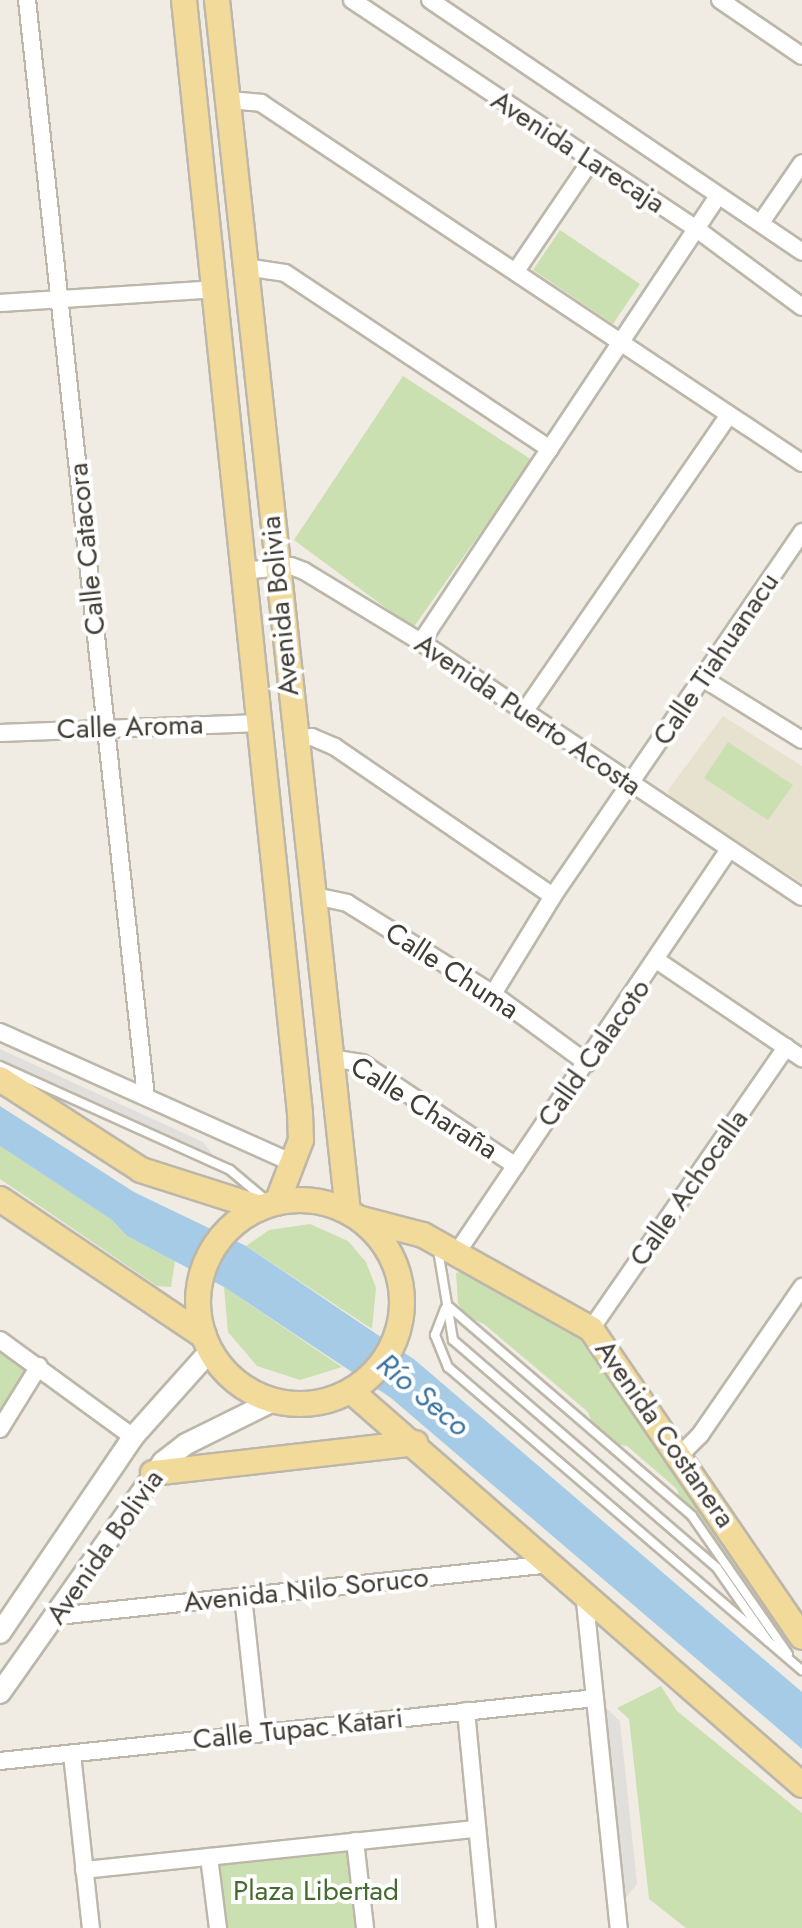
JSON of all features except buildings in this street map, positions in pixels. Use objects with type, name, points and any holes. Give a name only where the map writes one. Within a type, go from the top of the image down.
[{"type":"main road","name":"Avenida Bolivia","points":[[184,0],[300,1113],[301,1140],[293,1163],[263,1208]]},
{"type":"main road","name":"Avenida Bolivia","points":[[217,0],[310,895],[353,1215]]},
{"type":"main road","points":[[0,1079],[141,1170],[263,1208],[311,1201],[353,1215],[391,1257],[401,1289],[400,1323],[388,1355],[358,1386],[313,1404],[273,1401],[243,1387],[205,1336],[0,1199]]},
{"type":"main road","points":[[205,1336],[204,1269],[220,1239],[263,1208]]},
{"type":"main road","name":"Avenida Costanera","points":[[353,1215],[434,1241],[591,1329],[681,1454],[802,1637]]},
{"type":"main road","points":[[358,1386],[415,1443],[802,1785]]},
{"type":"main road","points":[[153,1473],[415,1443]]},
{"type":"street","name":"Calle Catacora","points":[[27,0],[62,299],[104,726],[146,1097]]},
{"type":"street","name":"Avenida Larecaja","points":[[352,0],[590,162],[698,230],[802,307]]},
{"type":"street","name":"Avenida Larecaja","points":[[430,0],[718,196],[762,221],[802,252]]},
{"type":"street","points":[[720,0],[802,56]]},
{"type":"street","points":[[228,100],[261,103],[802,463]]},
{"type":"street","points":[[516,271],[590,162]]},
{"type":"street","points":[[762,221],[802,163]]},
{"type":"street","points":[[421,642],[624,342],[718,196]]},
{"type":"street","points":[[245,267],[285,273],[550,449]]},
{"type":"street","points":[[0,303],[214,289]]},
{"type":"street","points":[[524,712],[729,415]]},
{"type":"street","name":"Calle Tiahuanacu","points":[[493,994],[553,896],[802,532]]},
{"type":"street","name":"Avenida Puerto Acosta","points":[[243,571],[276,567],[304,571],[421,642],[630,785],[802,897]]},
{"type":"street","points":[[704,679],[802,740]]},
{"type":"street","name":"Calle Aroma","points":[[0,733],[104,726],[260,723]]},
{"type":"street","points":[[294,739],[312,737],[335,747],[553,896]]},
{"type":"street","name":"Calld Calacoto","points":[[456,1254],[658,961],[729,849]]},
{"type":"street","name":"Calle Chuma","points":[[310,895],[347,903],[493,994],[587,1063]]},
{"type":"street","points":[[658,961],[802,1058]]},
{"type":"street","points":[[0,1032],[293,1163]]},
{"type":"street","name":"Calle Achocalla","points":[[591,1329],[786,1047]]},
{"type":"street","name":"Calle Charaña","points":[[330,1058],[362,1063],[516,1166]]},
{"type":"street","points":[[681,1454],[700,1435],[802,1287]]},
{"type":"street","name":"Avenida Bolivia","points":[[2,1624],[205,1336]]},
{"type":"street","points":[[0,1340],[133,1437]]},
{"type":"street","points":[[0,1429],[39,1366]]},
{"type":"street","name":"Avenida Bolivia","points":[[0,1693],[57,1616],[153,1473],[186,1444],[273,1401]]},
{"type":"street","name":"Avenida Nilo Soruco","points":[[57,1616],[554,1564]]},
{"type":"street","points":[[584,1591],[619,1928]]},
{"type":"street","points":[[243,1596],[258,1733]]},
{"type":"street","name":"Calle Tupac Katari","points":[[0,1761],[595,1698]]},
{"type":"street","points":[[466,1711],[487,1928]]},
{"type":"street","points":[[72,1754],[91,1928]]},
{"type":"street","points":[[84,1870],[477,1829]]},
{"type":"street","points":[[355,1841],[365,1928]]},
{"type":"street","points":[[209,1857],[218,1928]]},
{"type":"lane","points":[[0,1066],[230,1170],[263,1208]]},
{"type":"lane","points":[[434,1241],[447,1305],[446,1323],[453,1340],[717,1568],[768,1641]]},
{"type":"lane","points":[[447,1305],[435,1335],[448,1367],[799,1667]]},
{"type":"lane","points":[[447,1305],[692,1516],[799,1667]]},
{"type":"shaded area","points":[[723,716],[802,766],[802,883],[670,797],[668,790]]},
{"type":"shaded area","points":[[0,1049],[203,1142],[213,1155],[0,1061]]},
{"type":"shaded area","points":[[605,1707],[620,1721],[637,1884],[625,1899]]},
{"type":"green space","points":[[560,230],[640,284],[613,324],[533,270]]},
{"type":"green space","points":[[403,376],[532,460],[413,628],[294,540]]},
{"type":"green space","points":[[728,742],[793,785],[768,820],[704,778]]},
{"type":"green space","points":[[0,1146],[112,1220],[127,1236],[175,1261],[171,1287],[157,1286],[0,1179]]},
{"type":"green space","points":[[310,1224],[348,1241],[366,1262],[376,1288],[372,1329],[246,1246],[269,1230]]},
{"type":"green space","points":[[464,1271],[588,1342],[787,1632],[784,1636],[680,1501],[677,1489],[627,1446],[614,1444],[594,1428],[588,1412],[484,1324],[465,1316],[458,1303],[456,1273]]},
{"type":"green space","points":[[224,1287],[342,1367],[300,1380],[257,1366],[228,1332]]},
{"type":"green space","points":[[0,1351],[31,1372],[0,1415]]},
{"type":"green space","points":[[661,1686],[677,1711],[802,1813],[802,1928],[686,1928],[649,1899],[629,1719],[617,1708]]},
{"type":"green space","name":"Plaza Libertad","points":[[350,1850],[358,1928],[224,1928],[217,1865]]},
{"type":"water","name":"Río Seco","points":[[0,1106],[134,1192],[246,1246],[415,1360],[802,1692],[802,1749],[391,1398],[224,1287],[127,1236],[112,1220],[0,1146]]}]
